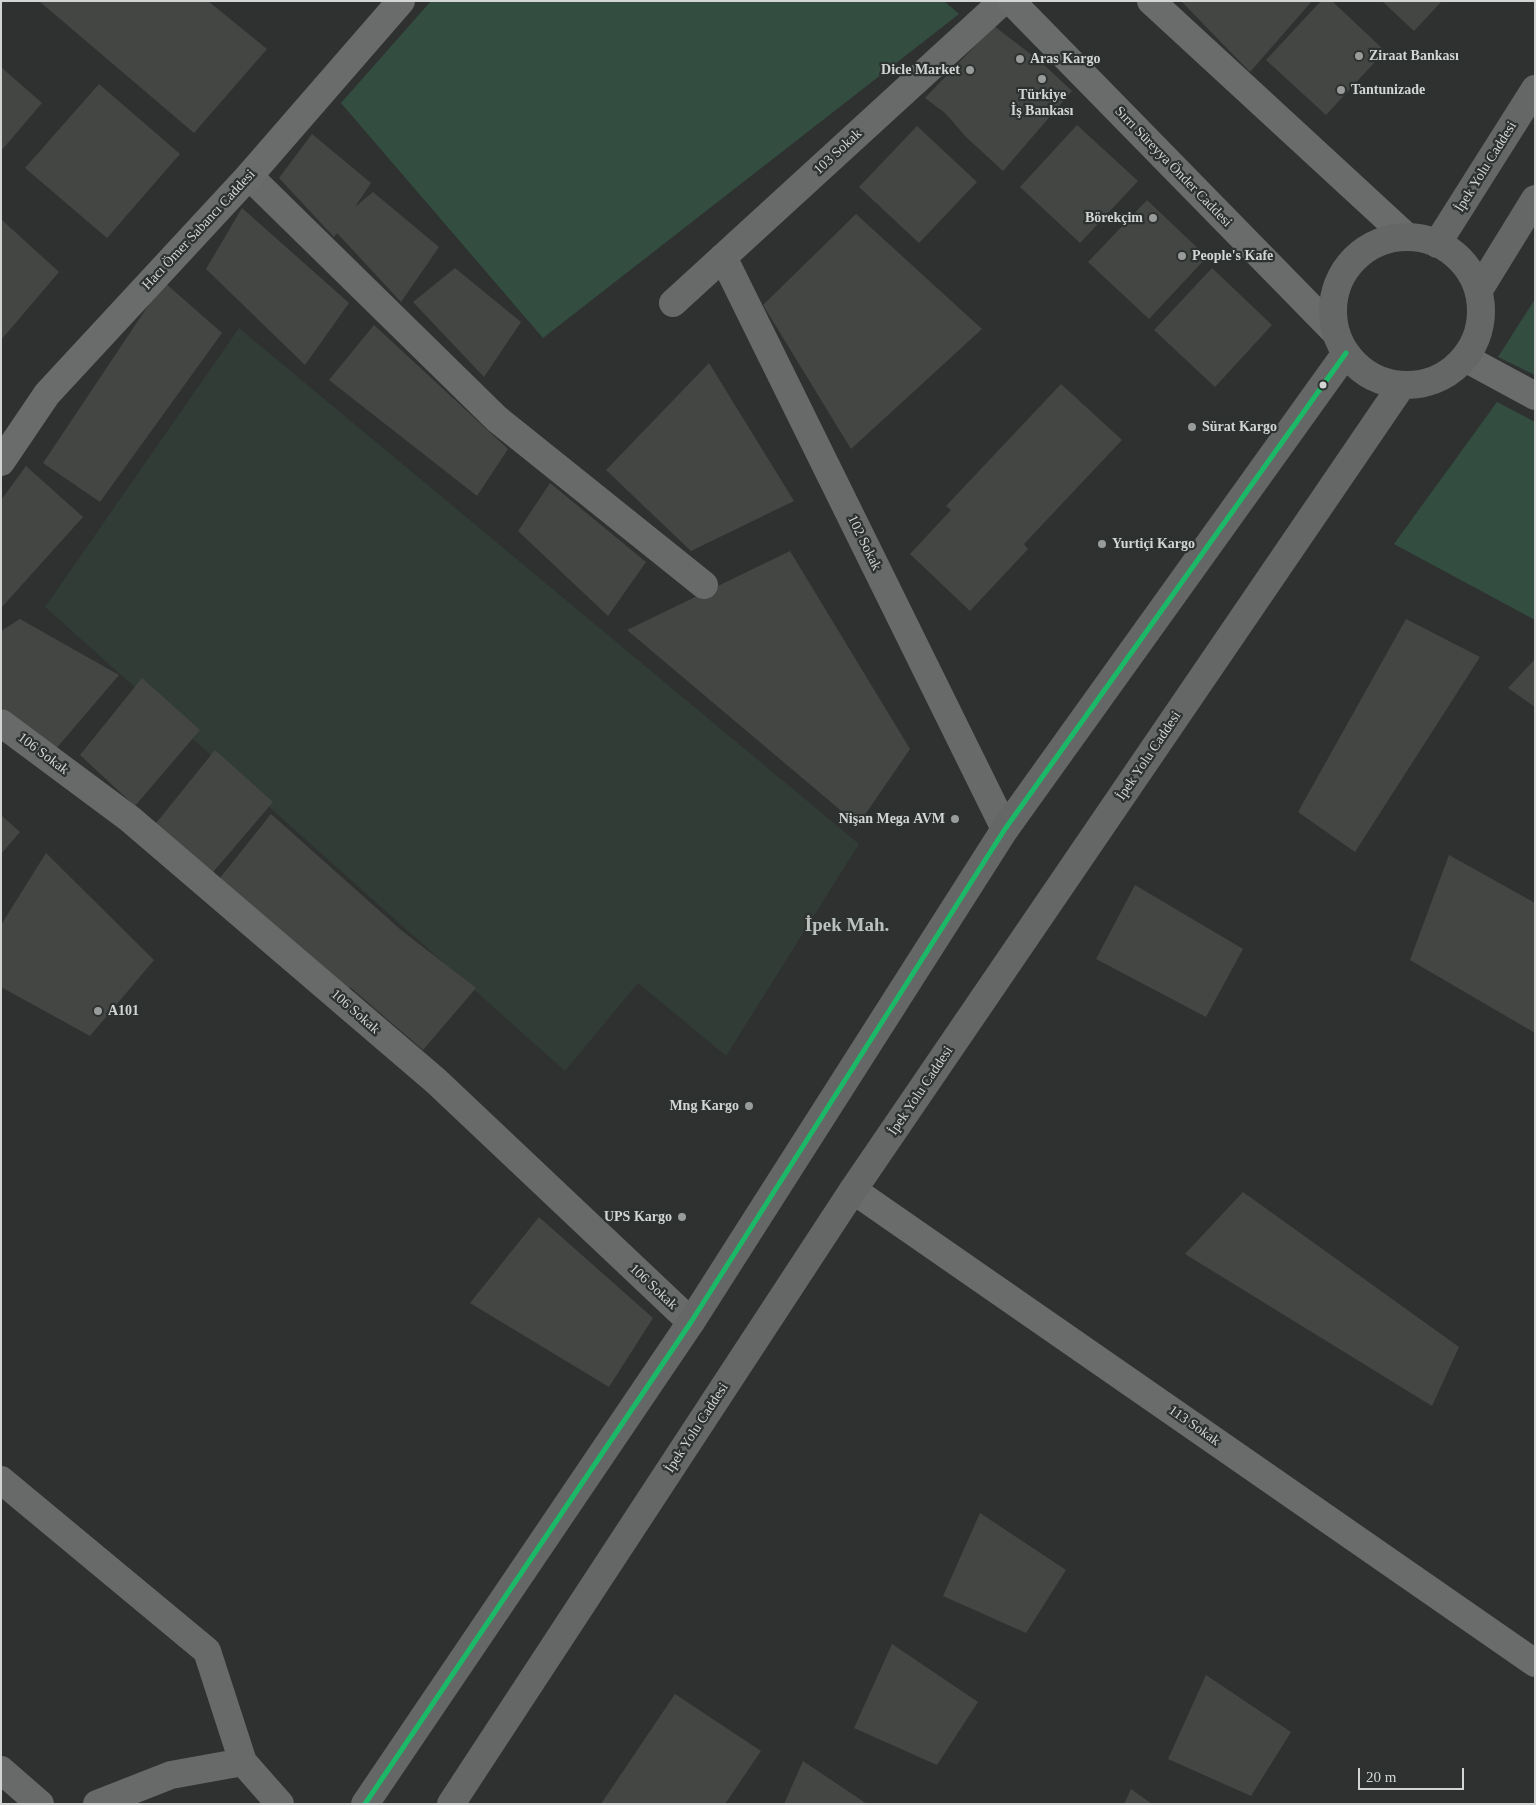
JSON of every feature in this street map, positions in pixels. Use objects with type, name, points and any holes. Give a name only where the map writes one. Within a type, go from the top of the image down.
[{"type":"highway","name":"İpek Yolu Caddesi","points":[[1437,244],[1535,89]]},
{"type":"highway","points":[[1479,290],[1535,199]]},
{"type":"highway","points":[[1407,237],[1431,241],[1452,252],[1468,269],[1479,290],[1482,314],[1477,336],[1465,358],[1448,373],[1426,383],[1402,385],[1381,380],[1361,369],[1341,343],[1333,310],[1336,288],[1347,267],[1364,251],[1385,241],[1407,237]]},
{"type":"highway","points":[[366,1804],[691,1322],[1005,829],[1341,343]]},
{"type":"highway","name":"İpek Yolu Caddesi","points":[[451,1804],[853,1190],[1402,385]]},
{"type":"street","name":"Hacı Ömer Sabancı Caddesi","points":[[1,462],[47,394],[249,176],[402,1]]},
{"type":"street","name":"103 Sokak","points":[[674,303],[1003,1]]},
{"type":"street","name":"Sırrı Süreyya Önder Caddesi","points":[[1010,1],[1341,343]]},
{"type":"street","points":[[1151,1],[1407,237]]},
{"type":"street","points":[[249,176],[497,419],[704,585]]},
{"type":"street","name":"102 Sokak","points":[[723,257],[1005,829]]},
{"type":"street","points":[[1465,358],[1535,396]]},
{"type":"street","name":"106 Sokak","points":[[1,723],[130,819],[436,1082],[691,1322]]},
{"type":"street","name":"113 Sokak","points":[[853,1190],[1535,1663]]},
{"type":"street","points":[[1,1480],[207,1651],[243,1762],[280,1804]]},
{"type":"street","points":[[97,1804],[171,1775],[243,1762]]},
{"type":"street","points":[[1,1770],[40,1804]]},
{"type":"shaded area","points":[[239,328],[859,844],[726,1056],[638,983],[565,1071],[45,607]]},
{"type":"green space","points":[[431,1],[944,1],[959,14],[543,338],[341,103]]},
{"type":"green space","points":[[1535,299],[1535,375],[1498,357]]},
{"type":"green space","points":[[1497,402],[1535,422],[1535,620],[1394,544]]},
{"type":"building","points":[[39,1],[208,1],[267,49],[194,133]]},
{"type":"building","points":[[1181,1],[1312,1],[1250,72]]},
{"type":"building","points":[[1321,1],[1332,1],[1385,51],[1326,115],[1266,60]]},
{"type":"building","points":[[1382,1],[1442,1],[1414,31]]},
{"type":"building","points":[[994,26],[1041,62],[1072,91],[1003,171],[966,137],[945,113],[925,98]]},
{"type":"building","points":[[1,67],[42,103],[1,151]]},
{"type":"building","points":[[99,84],[180,154],[107,238],[25,168]]},
{"type":"building","points":[[1077,125],[1138,181],[1080,243],[1020,187]]},
{"type":"building","points":[[917,126],[977,182],[919,243],[859,187]]},
{"type":"building","points":[[312,134],[371,183],[355,207],[373,192],[439,247],[401,302],[337,233],[334,237],[279,178]]},
{"type":"building","points":[[1147,200],[1207,257],[1149,319],[1088,262]]},
{"type":"building","points":[[242,208],[349,303],[305,365],[206,269]]},
{"type":"building","points":[[856,214],[982,329],[851,449],[763,305]]},
{"type":"building","points":[[1,221],[59,272],[1,340]]},
{"type":"building","points":[[455,268],[521,322],[484,377],[413,302]]},
{"type":"building","points":[[1212,268],[1272,325],[1215,387],[1154,330]]},
{"type":"building","points":[[164,282],[222,333],[100,502],[43,463]]},
{"type":"building","points":[[374,325],[508,449],[477,496],[329,380]]},
{"type":"building","points":[[709,363],[794,501],[691,551],[606,470]]},
{"type":"building","points":[[1061,384],[1122,440],[1024,544],[1028,549],[970,611],[910,554],[951,510],[946,506]]},
{"type":"building","points":[[26,466],[83,517],[1,608],[1,500]]},
{"type":"building","points":[[550,483],[646,562],[608,616],[518,531]]},
{"type":"building","points":[[790,551],[910,749],[858,825],[627,630]]},
{"type":"building","points":[[20,619],[119,675],[54,751],[1,707],[1,631]]},
{"type":"building","points":[[1406,619],[1480,657],[1355,852],[1298,812]]},
{"type":"building","points":[[1535,659],[1535,707],[1508,688]]},
{"type":"building","points":[[142,678],[200,730],[135,806],[80,755]]},
{"type":"building","points":[[215,750],[273,802],[208,878],[153,827]]},
{"type":"building","points":[[271,814],[401,930],[476,988],[423,1050],[350,987],[343,994],[216,883]]},
{"type":"building","points":[[1,815],[20,832],[1,854]]},
{"type":"building","points":[[46,853],[154,960],[90,1036],[1,987],[1,925]]},
{"type":"building","points":[[1449,855],[1535,903],[1535,1033],[1410,960]]},
{"type":"building","points":[[1135,885],[1243,949],[1206,1017],[1096,959]]},
{"type":"building","points":[[1243,1192],[1459,1347],[1432,1406],[1185,1254]]},
{"type":"building","points":[[539,1217],[653,1318],[609,1387],[470,1303]]},
{"type":"building","points":[[980,1513],[1066,1570],[1026,1633],[943,1596]]},
{"type":"building","points":[[892,1644],[978,1702],[937,1765],[854,1728]]},
{"type":"building","points":[[1206,1675],[1291,1732],[1251,1796],[1168,1759]]},
{"type":"building","points":[[675,1694],[761,1751],[725,1804],[601,1804]]},
{"type":"building","points":[[803,1761],[867,1804],[784,1804]]},
{"type":"building","points":[[1131,1789],[1152,1804],[1124,1804]]},
{"type":"transit line","points":[[365,1804],[691,1322],[1005,829],[1346,353]]},
{"type":"place","name":"Ziraat Bankası","points":[[1359,56]]},
{"type":"place","name":"Aras Kargo","points":[[1020,59]]},
{"type":"place","name":"Dicle Market","points":[[970,70]]},
{"type":"place","name":"Türkiye İş Bankası","points":[[1042,79]]},
{"type":"place","name":"Tantunizade","points":[[1341,90]]},
{"type":"place","name":"Börekçim","points":[[1153,218]]},
{"type":"place","name":"People's Kafe","points":[[1182,256]]},
{"type":"place","name":"Sürat Kargo","points":[[1192,427]]},
{"type":"place","name":"Yurtiçi Kargo","points":[[1102,544]]},
{"type":"place","name":"Nişan Mega AVM","points":[[955,819]]},
{"type":"place","name":"A101","points":[[98,1011]]},
{"type":"place","name":"Mng Kargo","points":[[749,1106]]},
{"type":"place","name":"UPS Kargo","points":[[682,1217]]},
{"type":"district","name":"İpek Mah.","points":[[847,926]]}]
